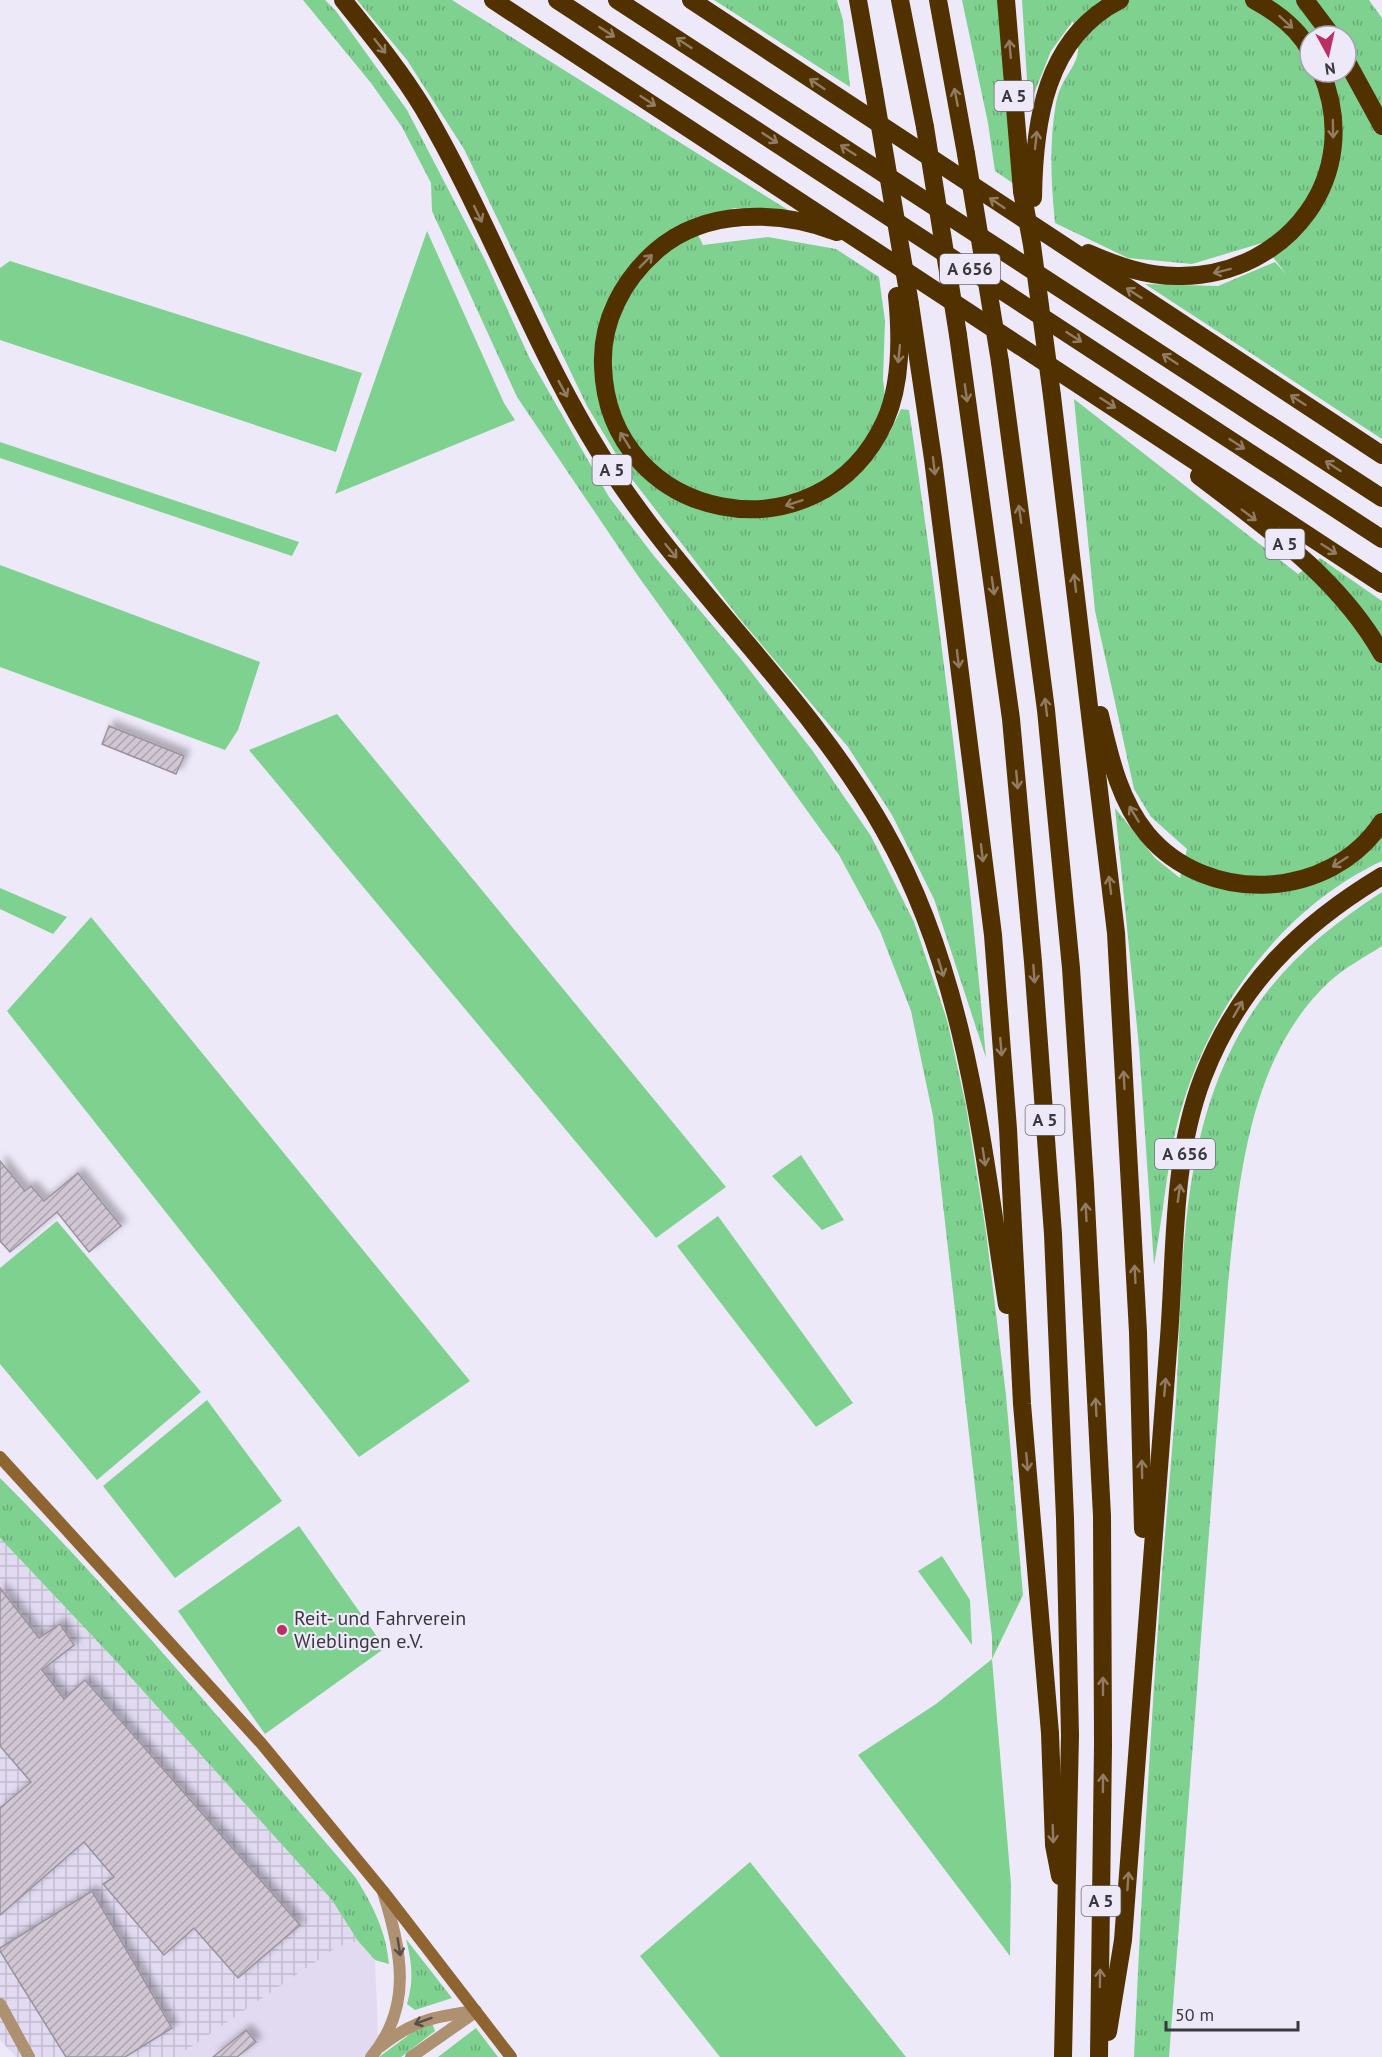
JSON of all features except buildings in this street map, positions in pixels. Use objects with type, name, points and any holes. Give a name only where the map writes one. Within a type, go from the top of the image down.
[{"type":"highway","name":"A 5","points":[[343,0],[384,50],[423,107],[553,369],[590,438],[643,516],[803,710],[884,830],[924,912],[955,1013],[974,1090],[1022,1404]]},
{"type":"highway","points":[[493,0],[1382,584]]},
{"type":"highway","name":"A 656","points":[[557,0],[1382,539]]},
{"type":"highway","name":"A 656","points":[[617,0],[1382,498]]},
{"type":"highway","points":[[691,0],[1039,240],[1382,455]]},
{"type":"highway","points":[[858,0],[900,250],[904,300],[900,348],[892,398],[886,419],[876,438],[849,472],[813,496],[793,504],[761,509],[729,509],[708,504],[678,491],[651,473],[624,440],[614,421],[603,379],[605,336],[619,296],[645,261],[661,247],[699,226],[741,217],[807,223],[866,244]]},
{"type":"highway","name":"A 5","points":[[900,0],[925,127],[958,335],[1011,719],[1033,962],[1052,1222],[1066,1540],[1070,1735],[1068,1910],[1063,2057]]},
{"type":"highway","name":"A 5","points":[[938,0],[1000,362],[1046,710],[1071,968],[1102,1516],[1103,1744],[1099,2057]]},
{"type":"highway","name":"A 5","points":[[1006,0],[1028,195]]},
{"type":"highway","points":[[1104,2057],[1123,1940],[1146,1633],[1138,1332],[1116,933],[1052,396],[1039,240],[1028,195],[1043,99],[1054,67],[1068,44],[1086,22],[1120,0]]},
{"type":"highway","points":[[1254,0],[1293,28],[1298,35]]},
{"type":"highway","points":[[1305,0],[1323,24]]},
{"type":"highway","points":[[1358,82],[1382,126]]},
{"type":"highway","points":[[1039,240],[1146,273],[1180,276],[1207,274],[1254,260],[1273,249],[1294,230],[1322,189],[1329,166],[1333,120],[1324,84]]},
{"type":"highway","name":"A 5","points":[[904,300],[933,459],[993,935],[1008,1129],[1022,1404],[1050,1733],[1054,1845],[1068,1910]]},
{"type":"highway","name":"A 5","points":[[1175,447],[1195,474],[1272,532],[1329,583],[1370,633],[1382,654]]},
{"type":"highway","points":[[1082,641],[1109,751],[1125,798],[1148,835],[1181,863],[1222,881],[1265,886],[1287,883],[1308,878],[1347,858],[1364,844],[1382,822]]},
{"type":"highway","name":"A 656","points":[[1146,1633],[1169,1345],[1175,1218],[1187,1136],[1202,1079],[1224,1032],[1250,988],[1284,948],[1319,919],[1382,876]]},
{"type":"main road","points":[[0,1457],[253,1734],[382,1891],[511,2057]]},
{"type":"street","points":[[374,2053],[396,2010],[402,1967],[398,1938],[382,1891]]},
{"type":"street","points":[[0,2004],[29,2057]]},
{"type":"street","points":[[374,2053],[400,2031],[422,2019],[476,2011]]},
{"type":"street","points":[[411,2057],[476,2011]]},
{"type":"shaded area","points":[[0,1538],[116,1661],[332,1900],[358,1941],[337,1947],[176,2057],[16,2057],[0,2040]]},
{"type":"shaded area","points":[[358,1941],[375,1960],[379,2057],[176,2057],[337,1947]]},
{"type":"green space","points":[[303,0],[325,0],[336,11],[407,110],[485,260],[529,357],[609,497],[654,556],[741,659],[812,750],[871,836],[914,922],[947,1020],[966,1106],[986,1232],[1006,1395],[1023,1595],[992,1659],[992,1637],[933,1116],[911,1011],[880,931],[839,855],[638,576],[517,397],[432,211],[431,183],[402,127],[371,83]]},
{"type":"green space","points":[[357,0],[452,0],[788,210],[735,208],[690,219],[703,245],[768,237],[836,249],[879,277],[885,321],[883,379],[889,434],[901,409],[909,410],[932,572],[962,815],[986,1058],[934,899],[892,815],[848,747],[739,618],[628,474],[587,406],[464,149],[407,60]]},
{"type":"green space","points":[[714,0],[837,0],[843,20],[850,87]]},
{"type":"green space","points":[[962,0],[999,0],[1014,184],[995,171],[988,123]]},
{"type":"green space","points":[[1022,0],[1369,0],[1382,18],[1382,439],[1145,284],[1218,286],[1275,262],[1286,274],[1262,243],[1192,264],[1128,258],[1055,223],[1052,133],[1060,90],[1077,57],[1077,36],[1073,21],[1051,51],[1033,96],[1028,96]]},
{"type":"green space","points":[[427,231],[504,403],[515,420],[335,494]]},
{"type":"green space","points":[[10,261],[362,373],[336,452],[0,340],[0,268]]},
{"type":"green space","points":[[1074,399],[1298,574],[1320,558],[1382,601],[1382,861],[1342,883],[1305,911],[1273,944],[1244,980],[1219,1019],[1198,1061],[1183,1104],[1172,1148],[1154,1265],[1139,1047],[1115,808],[1155,858],[1180,878],[1187,849],[1151,817],[1134,789],[1095,611]]},
{"type":"green space","points":[[0,442],[299,542],[292,556],[0,458]]},
{"type":"green space","points":[[0,565],[260,662],[238,730],[225,750],[0,667]]},
{"type":"green space","points":[[337,714],[726,1187],[656,1238],[249,750]]},
{"type":"green space","points":[[0,888],[67,917],[53,934],[0,909]]},
{"type":"green space","points":[[1382,892],[1382,946],[1329,982],[1302,1013],[1281,1047],[1264,1084],[1243,1163],[1228,1284],[1169,2057],[1134,2057],[1152,1713],[1176,1399],[1182,1267],[1192,1178],[1201,1135],[1213,1093],[1230,1052],[1259,1002],[1294,961],[1314,942]]},
{"type":"green space","points":[[91,917],[470,1381],[359,1457],[7,1011]]},
{"type":"green space","points":[[801,1155],[844,1220],[822,1230],[772,1176]]},
{"type":"green space","points":[[718,1216],[853,1403],[816,1427],[677,1246]]},
{"type":"green space","points":[[57,1221],[201,1392],[97,1480],[0,1364],[0,1268]]},
{"type":"green space","points":[[207,1400],[282,1501],[175,1578],[103,1486]]},
{"type":"green space","points":[[0,1478],[137,1624],[356,1878],[378,1919],[389,1964],[375,1960],[358,1941],[332,1900],[116,1661],[0,1538]]},
{"type":"green space","name":"Reit- und Fahrverein Wieblingen e.V.","points":[[299,1526],[385,1648],[265,1734],[178,1611]]},
{"type":"green space","points":[[942,1556],[970,1600],[972,1645],[918,1571]]},
{"type":"green space","points":[[992,1659],[1011,1884],[1010,1956],[858,1755],[936,1704]]},
{"type":"green space","points":[[750,1862],[906,2057],[720,2057],[640,1956]]},
{"type":"green space","points":[[406,1939],[452,1998],[415,2010],[407,2004],[411,1988],[411,1972]]},
{"type":"green space","points":[[432,2023],[435,2031],[401,2057],[379,2057],[417,2029]]},
{"type":"green space","points":[[476,2028],[498,2057],[438,2057]]},
{"type":"place","name":"Reit- und Fahrverein Wieblingen e.V.","points":[[282,1630]]}]
